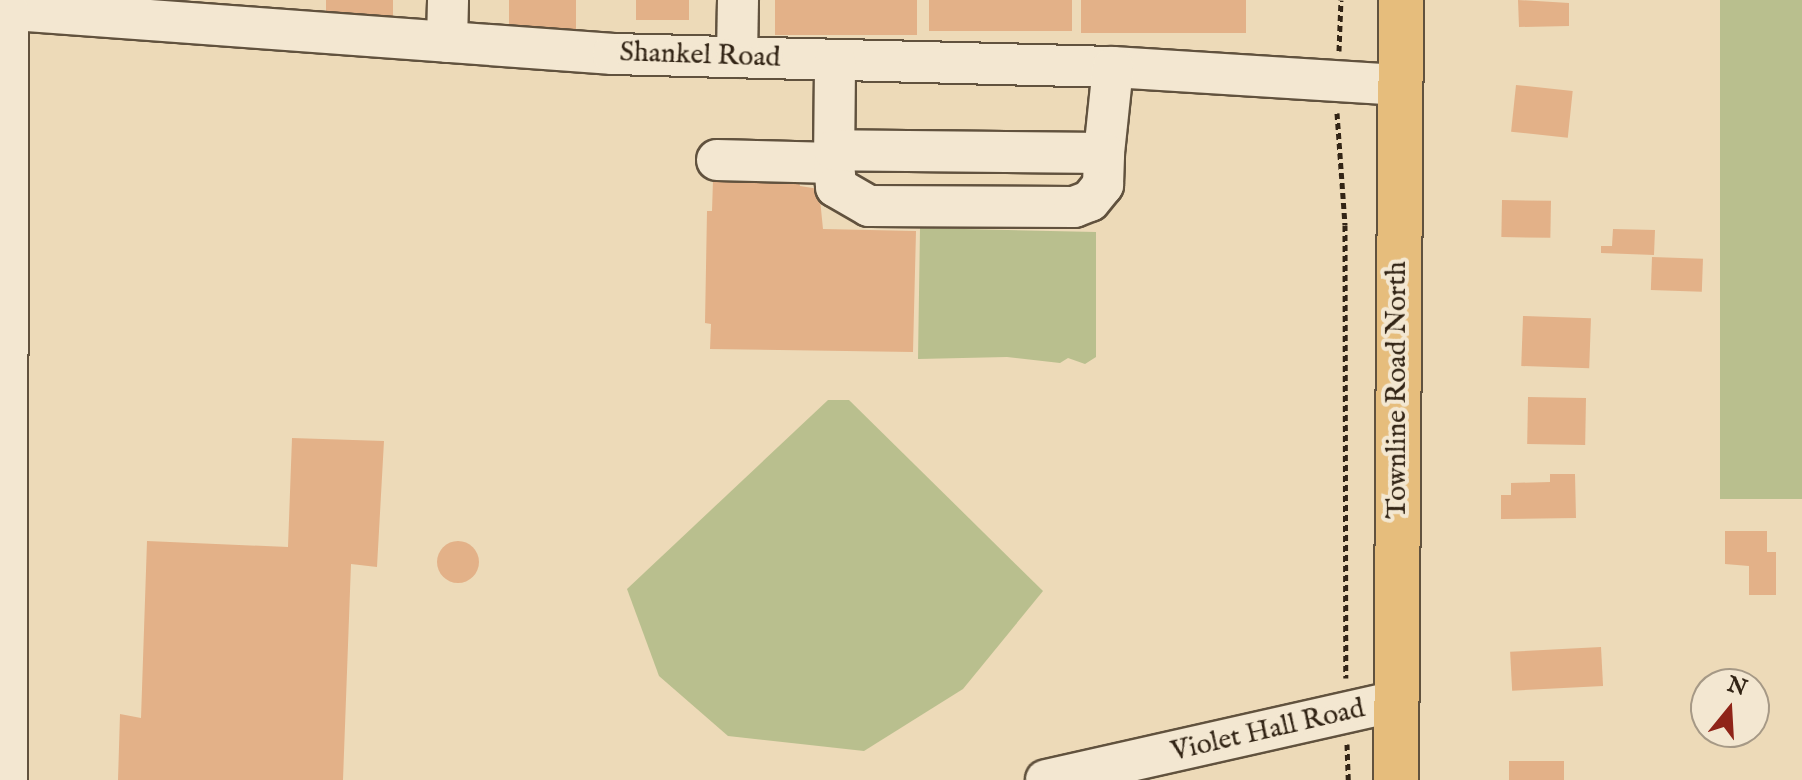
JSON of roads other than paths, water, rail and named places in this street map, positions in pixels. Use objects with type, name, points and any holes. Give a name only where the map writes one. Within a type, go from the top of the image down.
[{"type":"main road","name":"Townline Road North","points":[[1396,780],[1401,0]]},
{"type":"street","points":[[447,42],[448,0]]},
{"type":"street","points":[[737,57],[738,0]]},
{"type":"street","points":[[4,9],[3,560],[7,780]]},
{"type":"street","name":"Shankel Road","points":[[4,9],[111,9],[447,42],[737,57],[1113,67],[1337,85],[1401,85]]},
{"type":"street","points":[[835,60],[836,187],[869,206],[1074,207],[1090,201],[1103,185],[1113,67]]},
{"type":"street","points":[[717,160],[1104,153]]},
{"type":"street","name":"Violet Hall Road","points":[[1046,780],[1396,701]]}]
